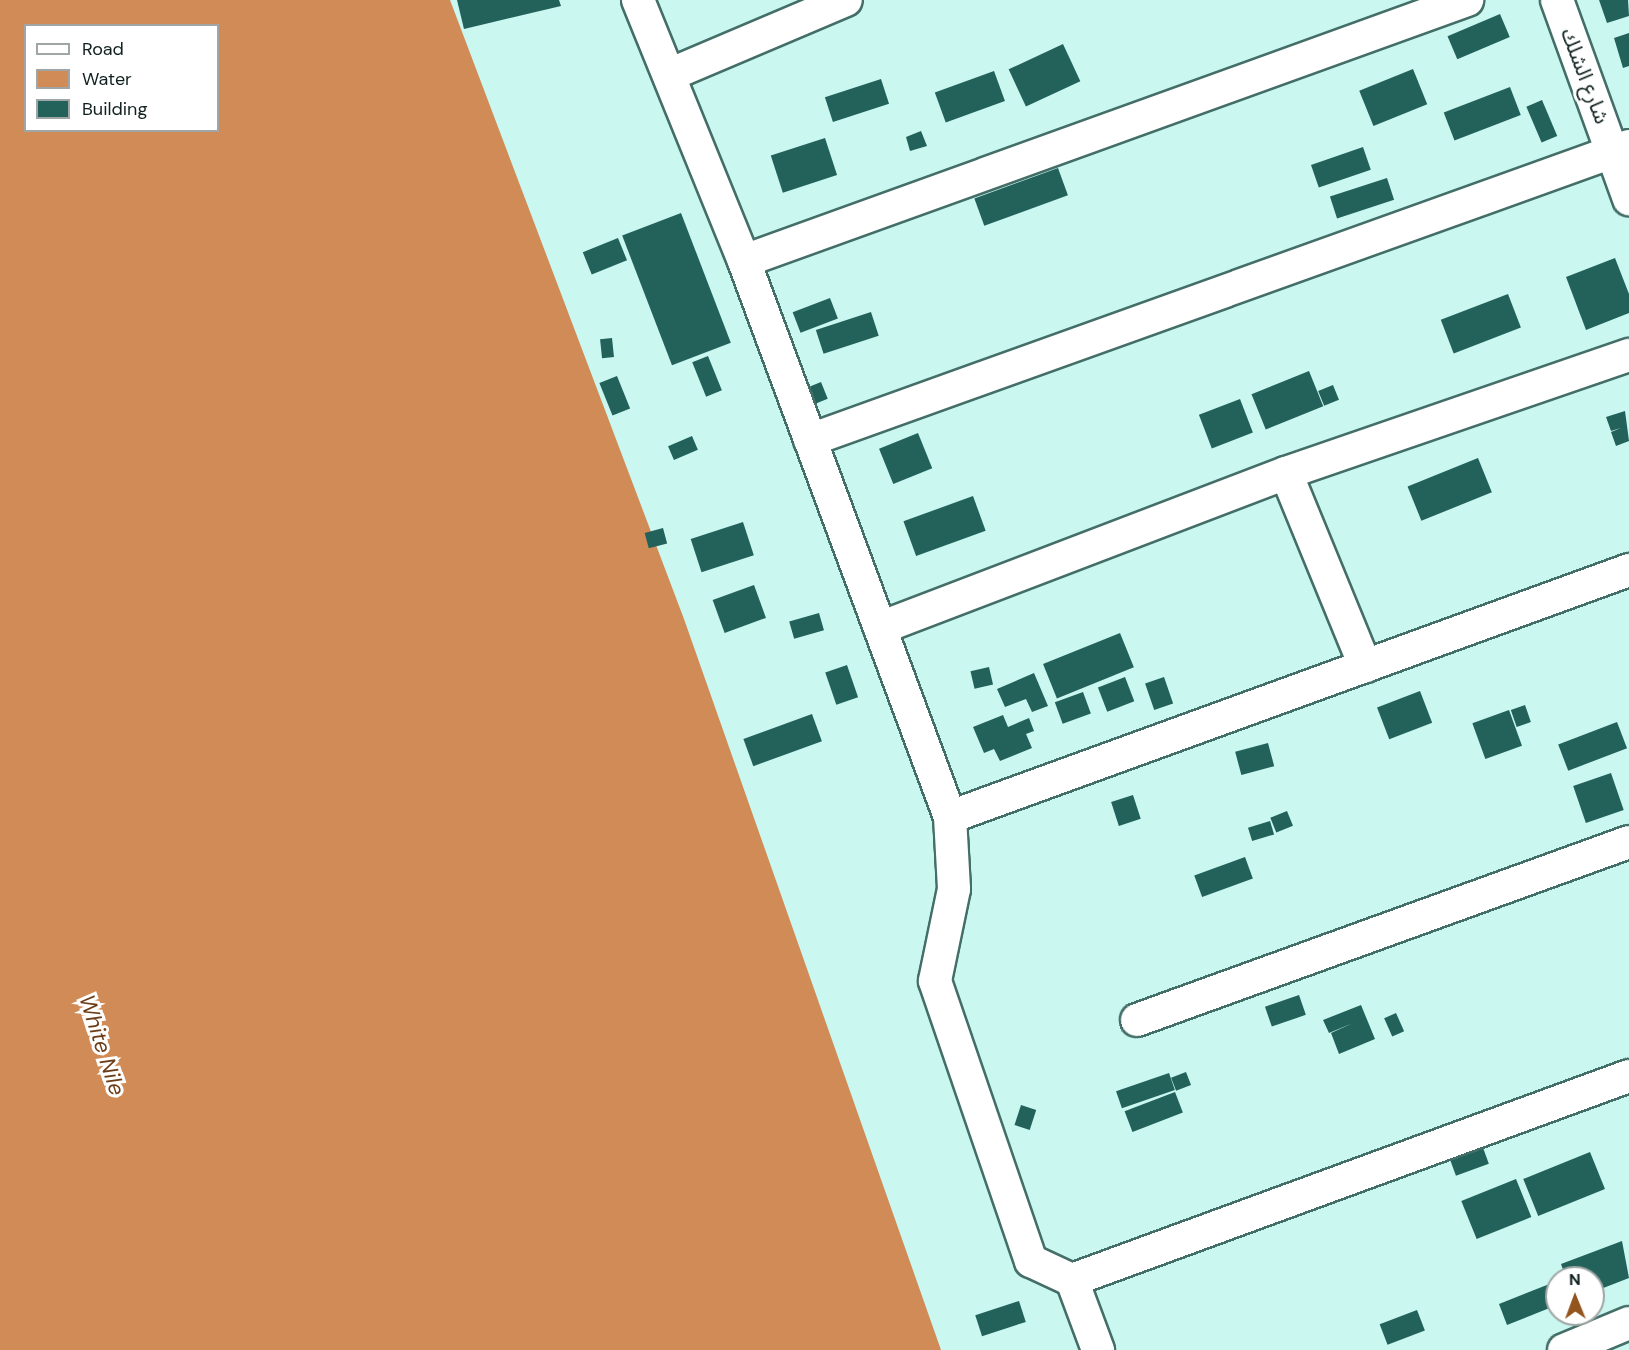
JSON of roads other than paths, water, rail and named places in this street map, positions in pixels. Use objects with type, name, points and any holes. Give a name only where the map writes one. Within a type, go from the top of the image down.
[{"type":"street","points":[[638,0],[744,261],[950,818],[954,890],[935,981],[1031,1261],[1072,1280],[1098,1350]]},
{"type":"street","points":[[669,75],[846,0]]},
{"type":"street","points":[[744,261],[1467,0]]},
{"type":"street","name":"شارع الشلك","points":[[1557,0],[1621,149],[1629,199]]},
{"type":"street","points":[[810,440],[1621,149]]},
{"type":"street","points":[[880,628],[1286,473],[1629,355]]},
{"type":"street","points":[[1286,473],[1365,666]]},
{"type":"street","points":[[950,818],[1629,570]]},
{"type":"street","points":[[1137,1020],[1629,842]]},
{"type":"street","points":[[1072,1280],[1629,1076]]},
{"type":"street","points":[[1564,1350],[1629,1323]]},
{"type":"water","name":"White Nile","points":[[0,0],[450,0],[684,619],[941,1350],[0,1350]]}]
